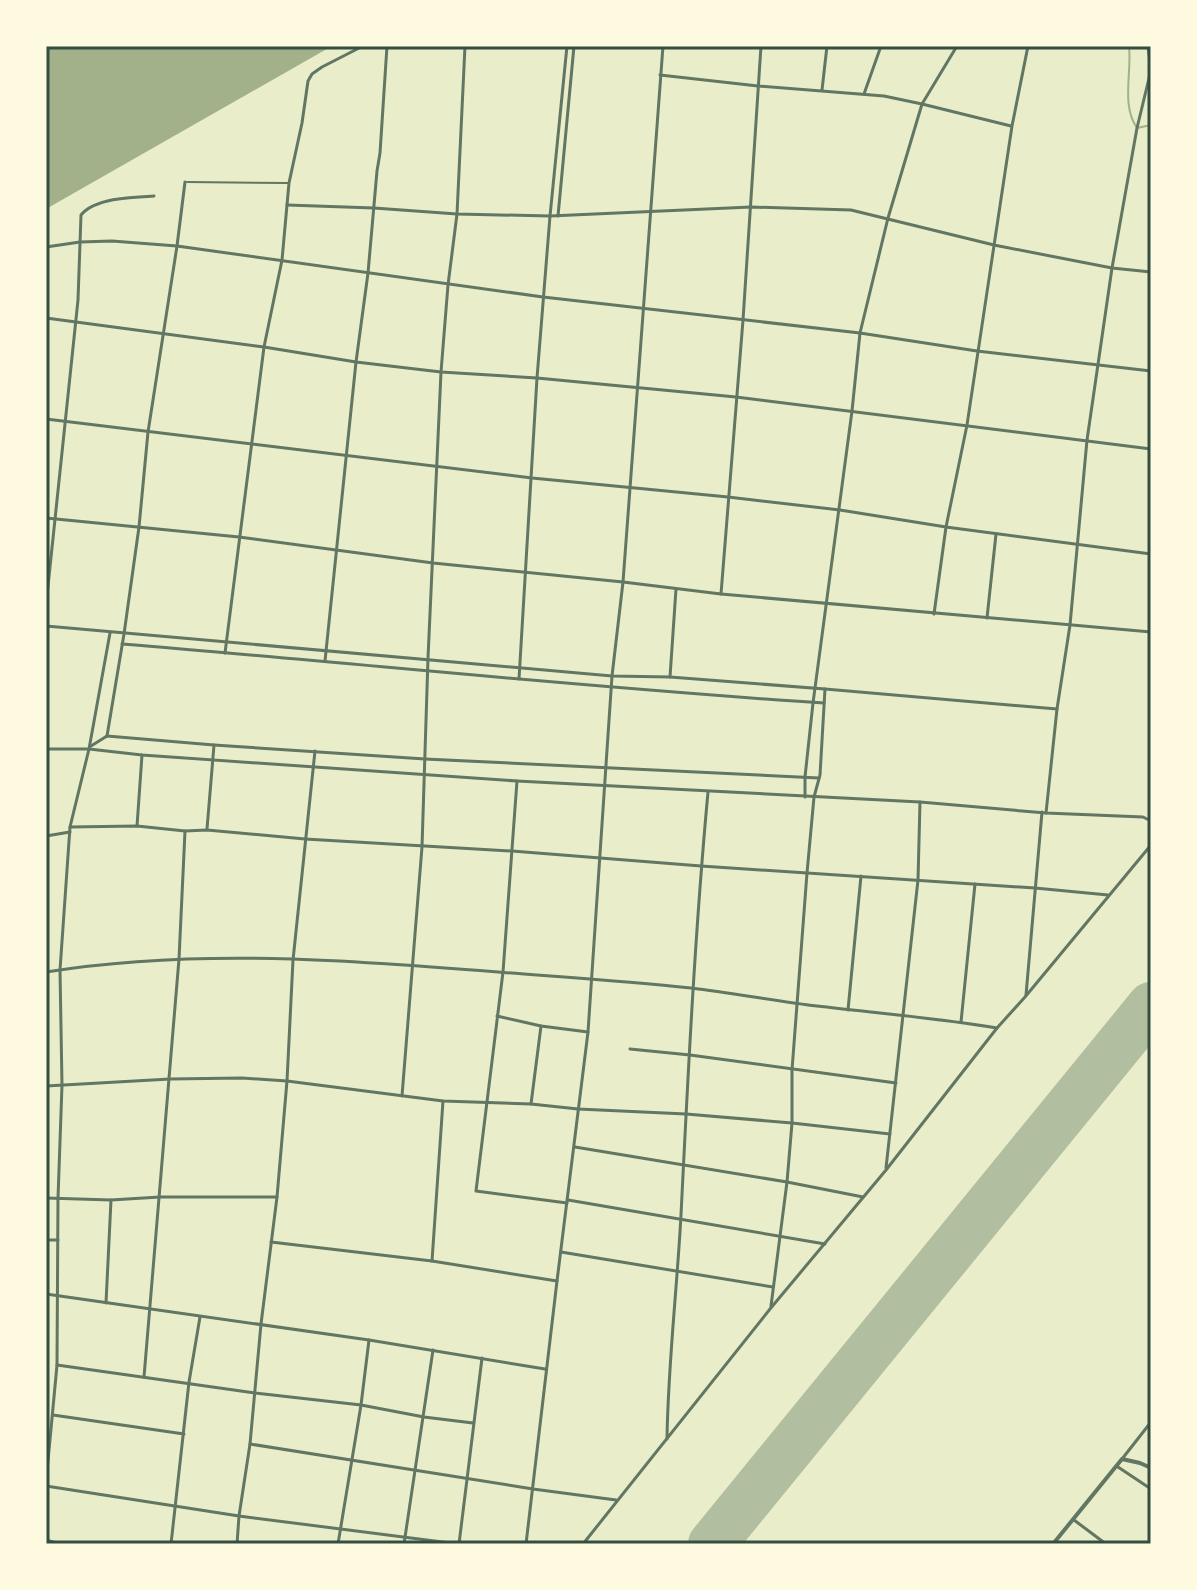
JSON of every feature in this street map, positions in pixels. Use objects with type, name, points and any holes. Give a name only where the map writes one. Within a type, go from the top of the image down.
[{"type":"street","points":[[225,653],[264,347],[282,260],[289,183],[308,81],[322,67],[363,46]]},
{"type":"street","points":[[325,661],[368,273],[387,46]]},
{"type":"street","points":[[402,1096],[422,847],[441,372],[457,214],[465,46]]},
{"type":"street","points":[[519,679],[543,297],[567,46]]},
{"type":"street","points":[[558,216],[574,46]]},
{"type":"street","points":[[526,1544],[593,978],[612,676],[623,582],[663,46]]},
{"type":"street","points":[[721,594],[761,46]]},
{"type":"street","points":[[822,90],[827,46]]},
{"type":"street","points":[[864,94],[881,46]]},
{"type":"street","points":[[805,797],[813,703],[840,510],[860,333],[888,218],[922,104],[957,46]]},
{"type":"street","points":[[934,614],[946,527],[967,425],[1012,126],[1028,46]]},
{"type":"street","points":[[1025,997],[1044,812],[1070,625],[1087,440],[1112,268],[1151,70],[1148,46]]},
{"type":"street","points":[[660,75],[864,94],[922,104],[1012,126]]},
{"type":"street","points":[[107,736],[124,634],[148,432],[185,182]]},
{"type":"street","points":[[46,605],[75,322],[80,220],[84,210],[100,203],[154,196]]},
{"type":"street","points":[[287,205],[550,216],[751,207],[851,210],[994,245],[1112,268],[1151,272]]},
{"type":"street","points":[[46,247],[112,241],[177,246],[448,285],[1151,371]]},
{"type":"street","points":[[46,318],[356,362],[736,397],[1151,449]]},
{"type":"street","points":[[46,419],[532,478],[840,510],[1151,554]]},
{"type":"street","points":[[46,518],[239,537],[433,563],[827,605],[1151,632]]},
{"type":"street","points":[[987,618],[996,534]]},
{"type":"street","points":[[670,677],[676,589]]},
{"type":"street","points":[[46,626],[612,676],[670,677],[1057,709]]},
{"type":"street","points":[[110,633],[89,749],[70,829],[60,970],[62,1085],[57,1365],[46,1484],[239,1516],[458,1544],[482,1358]]},
{"type":"street","points":[[122,644],[824,703]]},
{"type":"street","points":[[770,1309],[787,1182],[807,873],[814,797],[819,778],[825,689]]},
{"type":"street","points":[[89,749],[107,736],[425,759],[819,778]]},
{"type":"street","points":[[207,830],[214,745]]},
{"type":"street","points":[[46,749],[89,749],[517,781],[920,802],[1143,817],[1151,821]]},
{"type":"street","points":[[237,1544],[277,1197],[293,960],[315,751]]},
{"type":"street","points":[[137,826],[142,755]]},
{"type":"street","points":[[517,781],[503,972],[476,1191],[681,1219],[825,1244]]},
{"type":"street","points":[[667,1439],[708,792]]},
{"type":"street","points":[[886,1170],[918,880],[920,802]]},
{"type":"street","points":[[46,836],[70,829],[137,826],[1108,895]]},
{"type":"street","points":[[144,1377],[170,1079],[185,831]]},
{"type":"street","points":[[583,1544],[997,1028],[1151,845]]},
{"type":"street","points":[[848,1010],[861,876]]},
{"type":"street","points":[[961,1022],[975,884]]},
{"type":"street","points":[[46,972],[179,959],[413,965],[694,988],[997,1028]]},
{"type":"street","points":[[497,1016],[588,1032]]},
{"type":"street","points":[[531,1104],[541,1026]]},
{"type":"street","points":[[630,1049],[896,1083]]},
{"type":"street","points":[[46,1086],[242,1078],[443,1101],[686,1114],[890,1134]]},
{"type":"street","points":[[432,1261],[443,1101]]},
{"type":"street","points":[[574,1147],[863,1197]]},
{"type":"street","points":[[46,1198],[277,1197]]},
{"type":"street","points":[[106,1303],[111,1200]]},
{"type":"street","points":[[46,1240],[58,1240]]},
{"type":"street","points":[[271,1242],[432,1261],[557,1281]]},
{"type":"street","points":[[561,1252],[773,1287]]},
{"type":"street","points":[[46,1294],[369,1340],[546,1369]]},
{"type":"street","points":[[171,1544],[189,1382],[200,1317]]},
{"type":"street","points":[[338,1544],[369,1340]]},
{"type":"street","points":[[404,1544],[433,1350]]},
{"type":"street","points":[[57,1365],[473,1423]]},
{"type":"street","points":[[53,1415],[184,1434]]},
{"type":"street","points":[[1053,1544],[1151,1422]]},
{"type":"street","points":[[250,1444],[616,1500]]},
{"type":"street","points":[[1122,1459],[1151,1468]]},
{"type":"street","points":[[1117,1466],[1151,1489]]},
{"type":"street","points":[[1073,1519],[1106,1544]]},
{"type":"street","points":[[46,1540],[60,1544]]},
{"type":"lane","points":[[185,182],[289,183]]},
{"type":"shaded area","points":[[46,46],[332,46],[46,209]]},
{"type":"waterway","points":[[1129,46],[1129,109],[1137,128],[1151,125]]},
{"type":"runway","points":[[712,1544],[1151,1006]]}]
